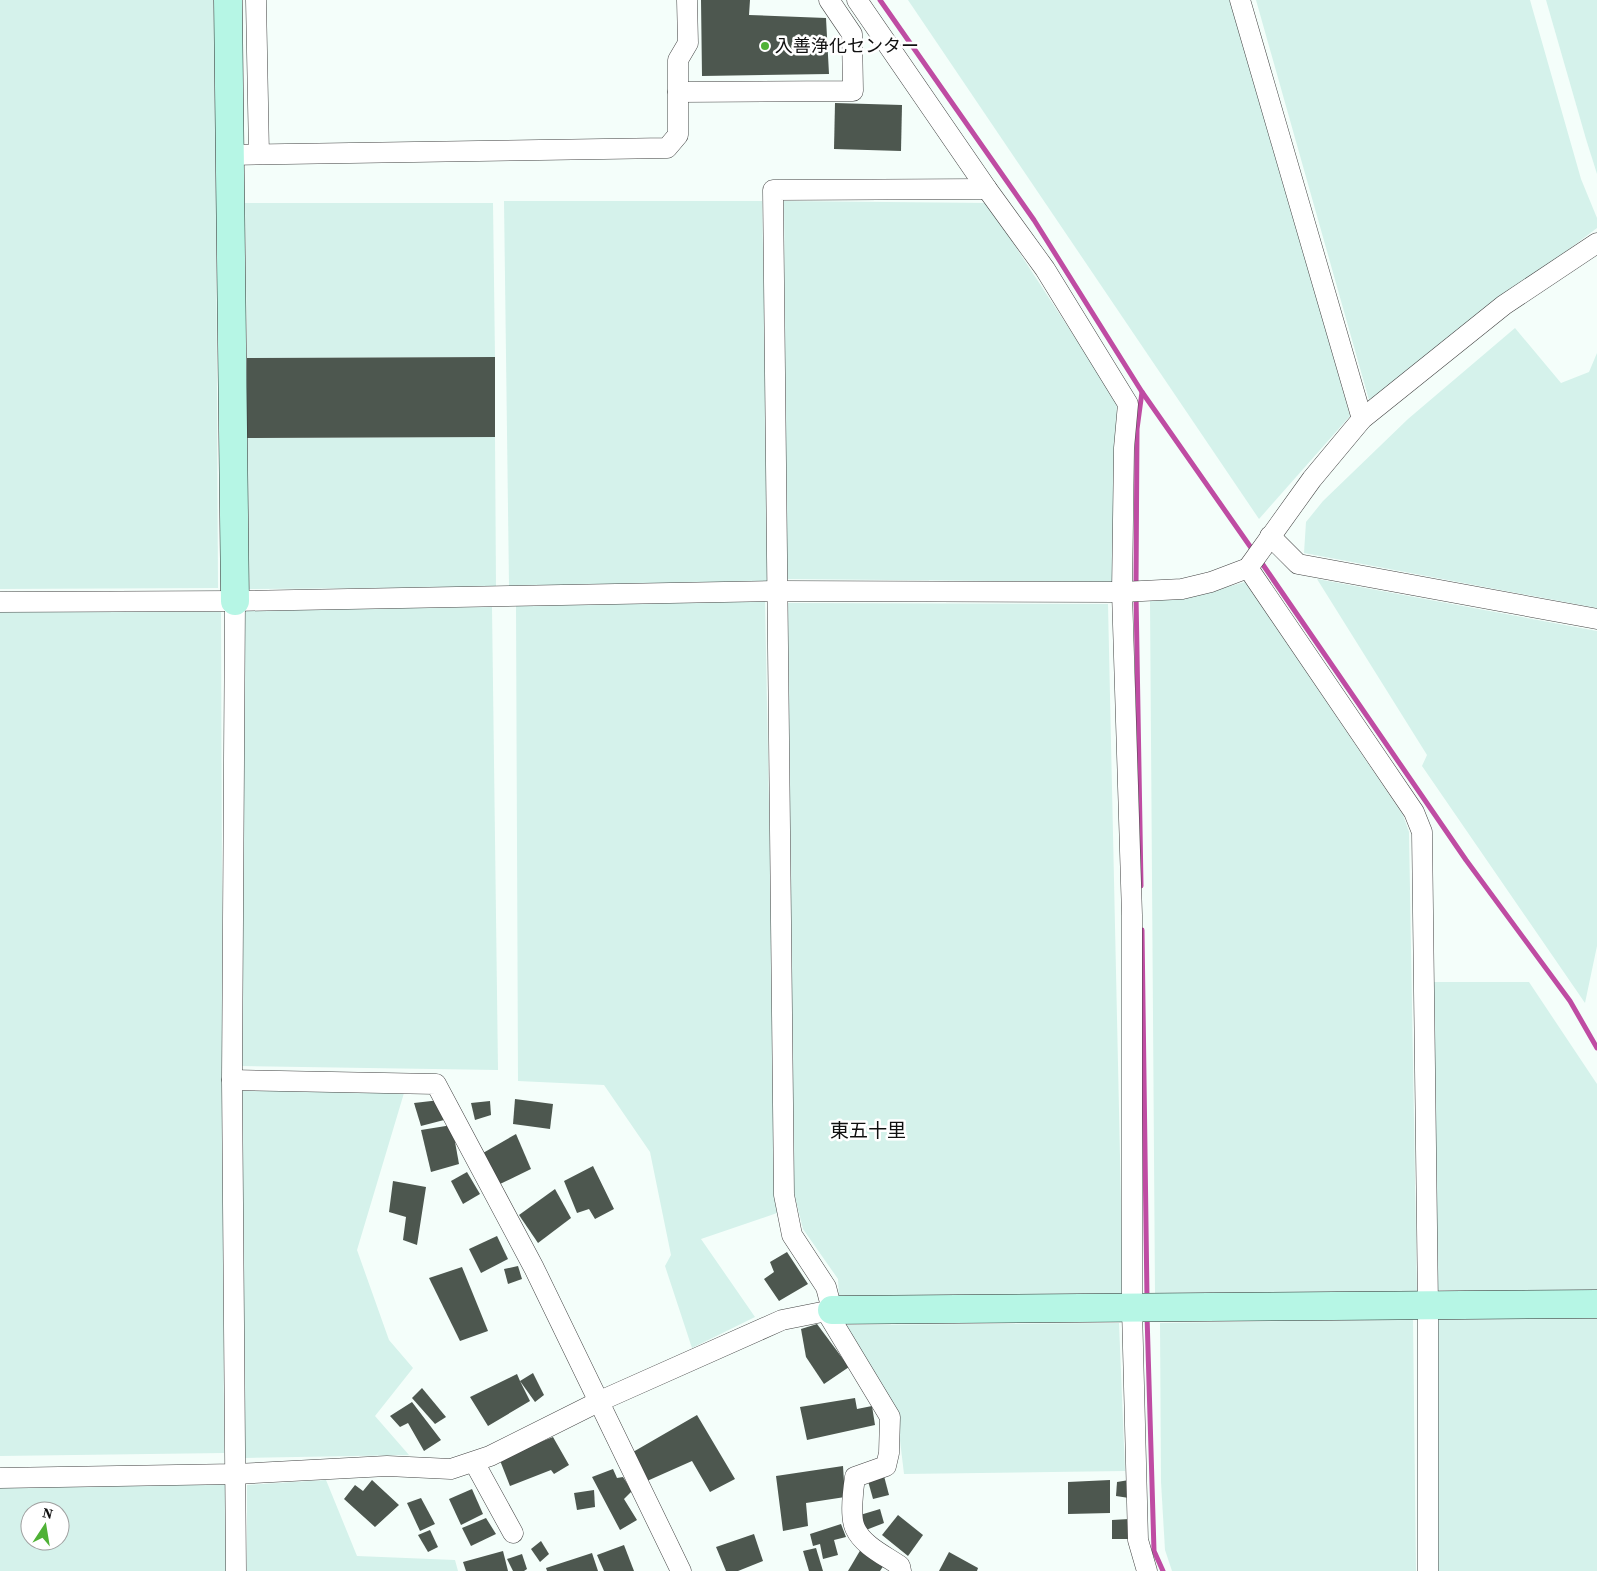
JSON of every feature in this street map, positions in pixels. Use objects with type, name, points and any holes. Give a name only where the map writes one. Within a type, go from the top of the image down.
[{"type":"street","points":[[228,0],[235,601],[232,1080],[236,1571]]},
{"type":"street","points":[[256,0],[259,154]]},
{"type":"street","points":[[230,155],[667,148],[678,135],[678,60],[688,43],[687,0]]},
{"type":"street","points":[[678,92],[853,91],[852,34],[829,0]]},
{"type":"street","points":[[857,0],[986,188],[1045,269],[1128,404],[1124,448],[1122,592],[1132,915],[1132,1308],[1138,1540],[1147,1571]]},
{"type":"street","points":[[1240,0],[1362,419]]},
{"type":"street","points":[[901,1571],[900,1566],[868,1544],[855,1528],[852,1498],[855,1477],[886,1466],[889,1453],[890,1417],[829,1311],[826,1287],[792,1235],[784,1195],[773,190],[986,188]]},
{"type":"street","points":[[0,602],[235,601],[776,591],[1122,592],[1182,589],[1211,582],[1248,568],[1312,479],[1362,419],[1504,305],[1597,244]]},
{"type":"street","points":[[1270,536],[1298,564],[1597,619]]},
{"type":"street","points":[[1248,568],[1414,812],[1422,832],[1428,1306],[1428,1571]]},
{"type":"street","points":[[232,1080],[436,1084],[534,1268],[681,1571]]},
{"type":"street","points":[[0,1478],[235,1474],[387,1466],[452,1469],[490,1456],[600,1401],[782,1320],[829,1311],[1597,1304]]},
{"type":"street","points":[[474,1462],[513,1533]]},
{"type":"green space","points":[[0,0],[215,0],[218,588],[0,589]]},
{"type":"green space","points":[[908,0],[1232,0],[1350,416],[1259,519]]},
{"type":"green space","points":[[1256,0],[1530,0],[1581,179],[1597,218],[1597,228],[1369,400]]},
{"type":"green space","points":[[1546,0],[1597,0],[1597,174],[1586,139]]},
{"type":"green space","points":[[504,201],[762,201],[770,582],[509,586]]},
{"type":"green space","points":[[784,201],[987,203],[1117,402],[1112,582],[787,579]]},
{"type":"green space","points":[[245,203],[493,203],[495,357],[247,358]]},
{"type":"green space","points":[[1515,328],[1561,383],[1589,372],[1597,353],[1597,608],[1304,553],[1306,522],[1323,501],[1408,419]]},
{"type":"green space","points":[[495,437],[496,587],[249,589],[247,438]]},
{"type":"green space","points":[[1317,579],[1597,631],[1597,946],[1585,1003],[1422,766],[1427,755]]},
{"type":"green space","points":[[1245,582],[1403,815],[1409,832],[1417,1294],[1155,1294],[1150,601],[1186,598]]},
{"type":"green space","points":[[765,601],[777,1213],[701,1239],[755,1317],[692,1348],[665,1266],[671,1255],[650,1152],[604,1085],[518,1081],[516,606]]},
{"type":"green space","points":[[788,603],[1108,604],[1123,1294],[839,1297],[838,1279],[803,1229],[794,1193]]},
{"type":"green space","points":[[492,607],[498,1070],[240,1066],[243,610]]},
{"type":"green space","points":[[0,611],[221,612],[224,1453],[0,1456]]},
{"type":"green space","points":[[1434,982],[1529,982],[1597,1084],[1597,1295],[1436,1290]]},
{"type":"green space","points":[[242,1088],[404,1093],[357,1250],[389,1340],[413,1368],[375,1416],[409,1455],[245,1458]]},
{"type":"green space","points":[[1597,1318],[1597,1571],[1438,1571],[1437,1319]]},
{"type":"green space","points":[[1413,1319],[1416,1571],[1172,1571],[1165,1550],[1161,1482],[1160,1323]]},
{"type":"green space","points":[[1119,1323],[1125,1471],[904,1474],[896,1407],[842,1325]]},
{"type":"green space","points":[[326,1480],[357,1556],[455,1560],[458,1571],[247,1571],[247,1485]]},
{"type":"green space","points":[[226,1483],[227,1571],[0,1571],[0,1487]]},
{"type":"building","name":"入善浄化センター","points":[[701,0],[750,0],[749,15],[826,18],[829,74],[702,76]]},
{"type":"building","points":[[835,103],[902,105],[901,151],[834,149]]},
{"type":"building","points":[[495,357],[495,437],[247,438],[247,358]]},
{"type":"building","points":[[515,1099],[553,1104],[550,1129],[513,1124]]},
{"type":"building","points":[[440,1100],[444,1120],[421,1126],[414,1103]]},
{"type":"building","points":[[490,1101],[491,1115],[475,1120],[471,1103]]},
{"type":"building","points":[[452,1125],[459,1164],[431,1172],[421,1130]]},
{"type":"building","points":[[516,1134],[531,1169],[500,1184],[483,1153]]},
{"type":"building","points":[[593,1166],[614,1209],[595,1219],[589,1209],[577,1213],[564,1181]]},
{"type":"building","points":[[467,1172],[480,1194],[463,1204],[451,1181]]},
{"type":"building","points":[[393,1181],[426,1187],[417,1245],[403,1240],[406,1217],[389,1212]]},
{"type":"building","points":[[555,1189],[571,1218],[538,1243],[519,1215]]},
{"type":"building","points":[[497,1236],[508,1259],[481,1273],[469,1249]]},
{"type":"building","points":[[787,1252],[808,1284],[779,1301],[764,1279],[774,1272],[770,1262]]},
{"type":"building","points":[[518,1266],[522,1279],[508,1284],[504,1269]]},
{"type":"building","points":[[462,1267],[488,1331],[460,1341],[429,1278]]},
{"type":"building","points":[[817,1324],[849,1367],[824,1384],[806,1357],[801,1329]]},
{"type":"building","points":[[533,1373],[544,1395],[535,1402],[520,1381]]},
{"type":"building","points":[[517,1374],[530,1401],[488,1426],[470,1397]]},
{"type":"building","points":[[422,1388],[446,1417],[435,1424],[412,1398]]},
{"type":"building","points":[[855,1398],[857,1409],[872,1406],[875,1425],[807,1440],[800,1407]]},
{"type":"building","points":[[412,1402],[441,1440],[424,1451],[408,1423],[400,1427],[390,1416]]},
{"type":"building","points":[[697,1415],[735,1479],[710,1492],[692,1461],[647,1481],[633,1452]]},
{"type":"building","points":[[553,1437],[569,1465],[554,1474],[551,1470],[510,1486],[499,1458]]},
{"type":"building","points":[[843,1466],[845,1497],[806,1503],[808,1526],[783,1531],[776,1476]]},
{"type":"building","points":[[613,1469],[617,1478],[623,1477],[632,1491],[624,1499],[637,1520],[620,1530],[592,1477]]},
{"type":"building","points":[[884,1476],[889,1495],[873,1499],[868,1481]]},
{"type":"building","points":[[372,1480],[399,1505],[375,1527],[344,1499],[355,1485],[363,1491]]},
{"type":"building","points":[[1110,1480],[1110,1513],[1068,1514],[1068,1482]]},
{"type":"building","points":[[1129,1480],[1129,1498],[1116,1496],[1117,1482]]},
{"type":"building","points":[[472,1489],[483,1514],[461,1525],[449,1499]]},
{"type":"building","points":[[594,1490],[595,1507],[577,1510],[574,1493]]},
{"type":"building","points":[[421,1498],[435,1524],[420,1531],[407,1503]]},
{"type":"building","points":[[880,1509],[884,1523],[866,1530],[860,1515]]},
{"type":"building","points":[[898,1515],[923,1535],[908,1556],[882,1535]]},
{"type":"building","points":[[486,1518],[496,1534],[471,1546],[462,1528]]},
{"type":"building","points":[[1129,1519],[1128,1539],[1112,1539],[1112,1520]]},
{"type":"building","points":[[841,1524],[846,1537],[834,1540],[838,1555],[823,1559],[820,1544],[813,1546],[810,1534]]},
{"type":"building","points":[[430,1530],[438,1547],[428,1552],[418,1535]]},
{"type":"building","points":[[754,1534],[763,1561],[738,1571],[726,1571],[716,1547]]},
{"type":"building","points":[[541,1541],[549,1554],[540,1562],[531,1549]]},
{"type":"building","points":[[624,1545],[634,1571],[604,1571],[597,1555]]},
{"type":"building","points":[[816,1548],[823,1571],[809,1571],[803,1551]]},
{"type":"building","points":[[861,1549],[884,1565],[880,1571],[848,1571]]},
{"type":"building","points":[[503,1551],[508,1571],[466,1571],[463,1562]]},
{"type":"building","points":[[949,1552],[978,1568],[977,1571],[939,1571]]},
{"type":"building","points":[[592,1553],[598,1571],[547,1571],[546,1568]]},
{"type":"building","points":[[522,1554],[527,1569],[524,1571],[513,1571],[507,1559]]},
{"type":"waterway","points":[[880,0],[1034,220],[1142,392],[1254,552]]},
{"type":"waterway","points":[[1136,586],[1137,429],[1142,392]]},
{"type":"waterway","points":[[1259,559],[1466,860],[1570,1001],[1597,1048]]},
{"type":"waterway","points":[[1136,595],[1141,886]]},
{"type":"waterway","points":[[1142,930],[1147,1299]]},
{"type":"waterway","points":[[1147,1315],[1154,1551],[1163,1571]]},
{"type":"place","name":"入善浄化センター","points":[[765,46]]},
{"type":"district","name":"東五十里","points":[[868,1130]]}]
